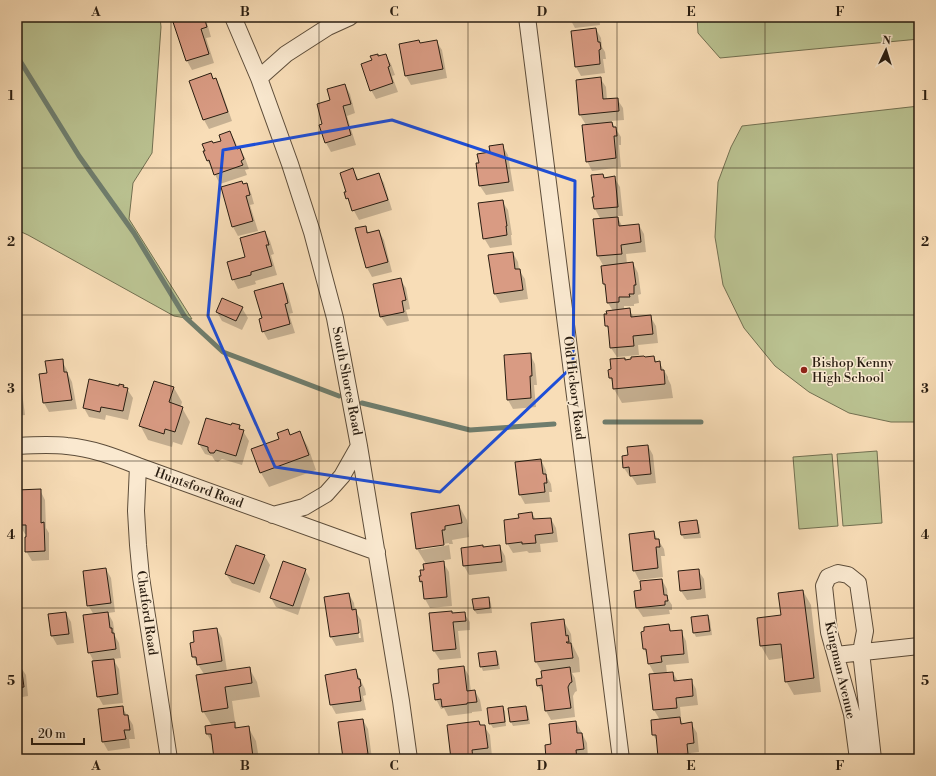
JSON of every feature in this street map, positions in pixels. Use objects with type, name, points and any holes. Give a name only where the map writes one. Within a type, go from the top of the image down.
[{"type":"street","name":"South Shores Road","points":[[233,17],[259,78],[290,164],[312,232],[335,318],[377,552],[409,759]]},
{"type":"street","points":[[259,78],[286,54],[328,27],[350,17]]},
{"type":"street","name":"Old Hickory Road","points":[[524,19],[621,759]]},
{"type":"street","name":"Huntsford Road","points":[[17,446],[42,444],[68,446],[110,455],[377,552]]},
{"type":"street","points":[[273,515],[304,507],[326,494],[342,476],[359,446]]},
{"type":"street","name":"Chatford Road","points":[[138,466],[136,511],[141,577],[169,759]]},
{"type":"street","name":"Kingman Avenue","points":[[858,759],[852,714],[830,632],[824,586],[828,577],[838,573],[848,575],[858,583],[865,631],[861,652],[873,759]]},
{"type":"street","points":[[836,655],[919,646]]},
{"type":"highlighted area","points":[[392,120],[575,181],[573,366],[440,492],[275,467],[208,316],[223,150]]},
{"type":"green space","points":[[17,17],[160,17],[161,27],[152,153],[133,183],[129,219],[192,319],[174,316],[17,230]]},
{"type":"green space","points":[[697,17],[919,17],[919,39],[720,58],[698,33]]},
{"type":"green space","points":[[919,106],[919,422],[891,422],[849,413],[809,392],[775,366],[744,328],[723,285],[715,237],[718,182],[731,147],[742,126]]},
{"type":"green space","points":[[877,451],[882,523],[843,526],[837,454]]},
{"type":"green space","points":[[832,454],[838,526],[799,529],[793,457]]},
{"type":"building","points":[[189,17],[204,17],[207,27],[201,29],[209,54],[186,61],[173,22]]},
{"type":"building","points":[[596,28],[598,42],[600,42],[601,49],[599,50],[600,64],[575,67],[571,31]]},
{"type":"building","points":[[419,40],[420,43],[437,40],[443,69],[405,76],[399,44]]},
{"type":"building","points":[[378,54],[378,56],[386,54],[393,83],[370,91],[361,64],[372,60],[370,56]]},
{"type":"building","points":[[211,73],[213,79],[216,78],[228,112],[203,120],[189,81]]},
{"type":"building","points":[[601,77],[603,99],[618,98],[619,111],[579,115],[576,80]]},
{"type":"building","points":[[345,84],[351,104],[343,106],[351,135],[325,143],[319,125],[322,124],[317,104],[330,100],[327,89]]},
{"type":"building","points":[[612,122],[613,127],[616,127],[617,136],[614,136],[616,158],[586,162],[582,125]]},
{"type":"building","points":[[230,131],[237,149],[240,148],[244,159],[241,161],[243,165],[214,175],[209,160],[207,161],[203,151],[205,151],[202,144],[212,141],[213,143],[221,141],[219,135]]},
{"type":"building","points":[[503,144],[509,182],[479,186],[476,163],[479,163],[477,154],[490,152],[489,146]]},
{"type":"building","points":[[353,168],[357,180],[379,173],[388,200],[352,211],[348,198],[346,199],[344,192],[346,192],[340,173]]},
{"type":"building","points":[[603,174],[604,178],[615,176],[618,207],[594,209],[591,175]]},
{"type":"building","points":[[242,181],[243,184],[247,183],[250,195],[246,196],[253,221],[232,227],[221,187]]},
{"type":"building","points":[[503,200],[507,235],[483,239],[478,203]]},
{"type":"building","points":[[618,217],[619,226],[639,224],[641,242],[621,245],[622,254],[597,256],[593,219]]},
{"type":"building","points":[[366,226],[367,233],[379,230],[388,262],[366,268],[355,228]]},
{"type":"building","points":[[265,231],[269,245],[266,245],[272,266],[251,272],[251,275],[232,280],[227,262],[245,257],[240,238]]},
{"type":"building","points":[[513,252],[515,269],[520,269],[523,290],[494,294],[488,255]]},
{"type":"building","points":[[633,262],[636,285],[634,285],[634,294],[629,294],[630,297],[619,297],[619,302],[607,303],[601,266]]},
{"type":"building","points":[[401,278],[406,300],[402,301],[404,312],[380,317],[373,284]]},
{"type":"building","points":[[283,283],[288,303],[285,304],[290,324],[262,332],[259,319],[262,318],[254,291]]},
{"type":"building","points":[[222,298],[243,307],[236,321],[216,312]]},
{"type":"building","points":[[630,308],[631,317],[651,315],[653,334],[633,336],[634,346],[610,348],[608,326],[605,326],[604,314],[607,314],[606,311]]},
{"type":"building","points":[[531,353],[531,398],[507,400],[504,355]]},
{"type":"building","points":[[654,356],[655,362],[660,361],[661,370],[664,370],[665,384],[613,389],[612,378],[609,378],[608,370],[611,369],[610,359],[625,358],[625,360],[631,359],[631,357]]},
{"type":"building","points":[[63,359],[64,372],[67,372],[72,400],[43,403],[39,374],[47,373],[45,361]]},
{"type":"building","points":[[89,379],[119,386],[119,384],[124,385],[123,387],[128,388],[123,411],[101,407],[100,412],[83,408]]},
{"type":"building","points":[[17,381],[20,406],[17,406]]},
{"type":"building","points":[[154,381],[174,387],[169,402],[183,407],[175,432],[165,429],[164,434],[139,426]]},
{"type":"building","points":[[206,418],[231,425],[232,423],[240,425],[239,429],[244,430],[236,456],[216,450],[214,453],[210,453],[208,447],[198,444]]},
{"type":"building","points":[[288,429],[290,435],[300,431],[309,455],[260,473],[251,449],[279,439],[277,433]]},
{"type":"building","points":[[648,445],[651,474],[630,476],[629,467],[623,468],[622,456],[628,455],[627,447]]},
{"type":"building","points":[[541,459],[543,474],[546,474],[547,483],[544,483],[545,492],[519,495],[515,462]]},
{"type":"building","points":[[41,489],[41,523],[44,522],[45,551],[25,552],[26,525],[18,525],[17,490]]},
{"type":"building","points":[[459,505],[462,523],[445,526],[445,530],[442,530],[444,545],[416,549],[411,513]]},
{"type":"building","points":[[532,512],[533,519],[551,518],[553,533],[535,535],[536,543],[522,544],[522,542],[506,544],[504,520],[519,518],[518,514]]},
{"type":"building","points":[[697,520],[699,533],[681,535],[679,522]]},
{"type":"building","points":[[654,531],[655,539],[659,539],[660,547],[656,547],[658,568],[633,571],[629,534]]},
{"type":"building","points":[[236,545],[265,555],[254,584],[225,574]]},
{"type":"building","points":[[483,545],[483,547],[500,545],[502,562],[463,566],[461,548]]},
{"type":"building","points":[[283,561],[306,569],[293,606],[270,598]]},
{"type":"building","points":[[444,561],[447,597],[424,599],[422,581],[420,582],[419,576],[421,576],[420,570],[424,570],[423,564]]},
{"type":"building","points":[[106,568],[111,603],[87,606],[83,571]]},
{"type":"building","points":[[699,569],[701,589],[680,591],[678,571]]},
{"type":"building","points":[[662,579],[664,595],[667,595],[668,601],[665,601],[665,605],[636,608],[634,591],[641,590],[640,581]]},
{"type":"building","points":[[803,590],[814,678],[785,682],[781,644],[760,646],[757,618],[781,615],[778,593]]},
{"type":"building","points":[[349,593],[352,610],[356,609],[359,633],[330,637],[324,597]]},
{"type":"building","points":[[489,597],[490,608],[474,610],[472,599]]},
{"type":"building","points":[[452,611],[452,613],[465,612],[466,621],[453,622],[456,649],[433,651],[429,613]]},
{"type":"building","points":[[66,612],[69,634],[51,636],[48,614]]},
{"type":"building","points":[[108,612],[110,628],[112,628],[112,633],[114,633],[116,649],[88,653],[83,615]]},
{"type":"building","points":[[708,615],[710,631],[693,633],[691,617]]},
{"type":"building","points":[[564,619],[566,636],[568,635],[569,642],[566,642],[571,643],[573,658],[535,662],[531,623]]},
{"type":"building","points":[[669,624],[670,631],[682,630],[684,654],[661,656],[662,662],[648,664],[646,649],[643,649],[641,632],[644,631],[644,627]]},
{"type":"building","points":[[217,628],[222,661],[197,665],[196,657],[192,657],[190,643],[194,642],[193,631]]},
{"type":"building","points":[[496,651],[498,665],[480,667],[478,653]]},
{"type":"building","points":[[114,659],[118,694],[97,697],[92,661]]},
{"type":"building","points":[[17,665],[21,665],[24,687],[17,688]]},
{"type":"building","points":[[464,666],[467,691],[475,690],[477,702],[442,707],[441,699],[435,700],[433,684],[439,683],[438,669]]},
{"type":"building","points":[[250,667],[252,683],[225,687],[228,708],[202,712],[196,675]]},
{"type":"building","points":[[570,667],[572,682],[568,687],[571,708],[545,711],[542,685],[537,686],[536,679],[542,678],[541,671]]},
{"type":"building","points":[[356,669],[358,679],[360,679],[361,686],[359,687],[361,701],[330,705],[325,675]]},
{"type":"building","points":[[673,672],[674,681],[692,679],[693,696],[676,698],[677,708],[653,710],[649,674]]},
{"type":"building","points":[[123,706],[124,715],[128,715],[130,730],[124,730],[126,739],[102,742],[98,709]]},
{"type":"building","points":[[503,706],[505,722],[489,724],[487,708]]},
{"type":"building","points":[[526,706],[528,720],[510,722],[508,708]]},
{"type":"building","points":[[680,717],[681,724],[692,722],[694,743],[687,744],[688,754],[658,757],[656,735],[652,735],[651,720]]},
{"type":"building","points":[[363,719],[368,754],[343,758],[338,722]]},
{"type":"building","points":[[479,721],[480,725],[485,725],[488,748],[472,750],[473,759],[451,759],[447,725]]},
{"type":"building","points":[[576,721],[577,733],[582,733],[584,749],[576,750],[577,759],[546,759],[545,745],[551,744],[549,724]]},
{"type":"building","points":[[235,722],[235,728],[249,726],[253,757],[214,759],[211,734],[206,734],[205,726]]},
{"type":"waterway","points":[[17,56],[79,156],[134,233],[185,317],[223,352],[339,396]]},
{"type":"waterway","points":[[362,403],[470,430],[554,424]]},
{"type":"waterway","points":[[605,422],[701,422]]},
{"type":"place","name":"Bishop Kenny High School","points":[[804,370]]}]
